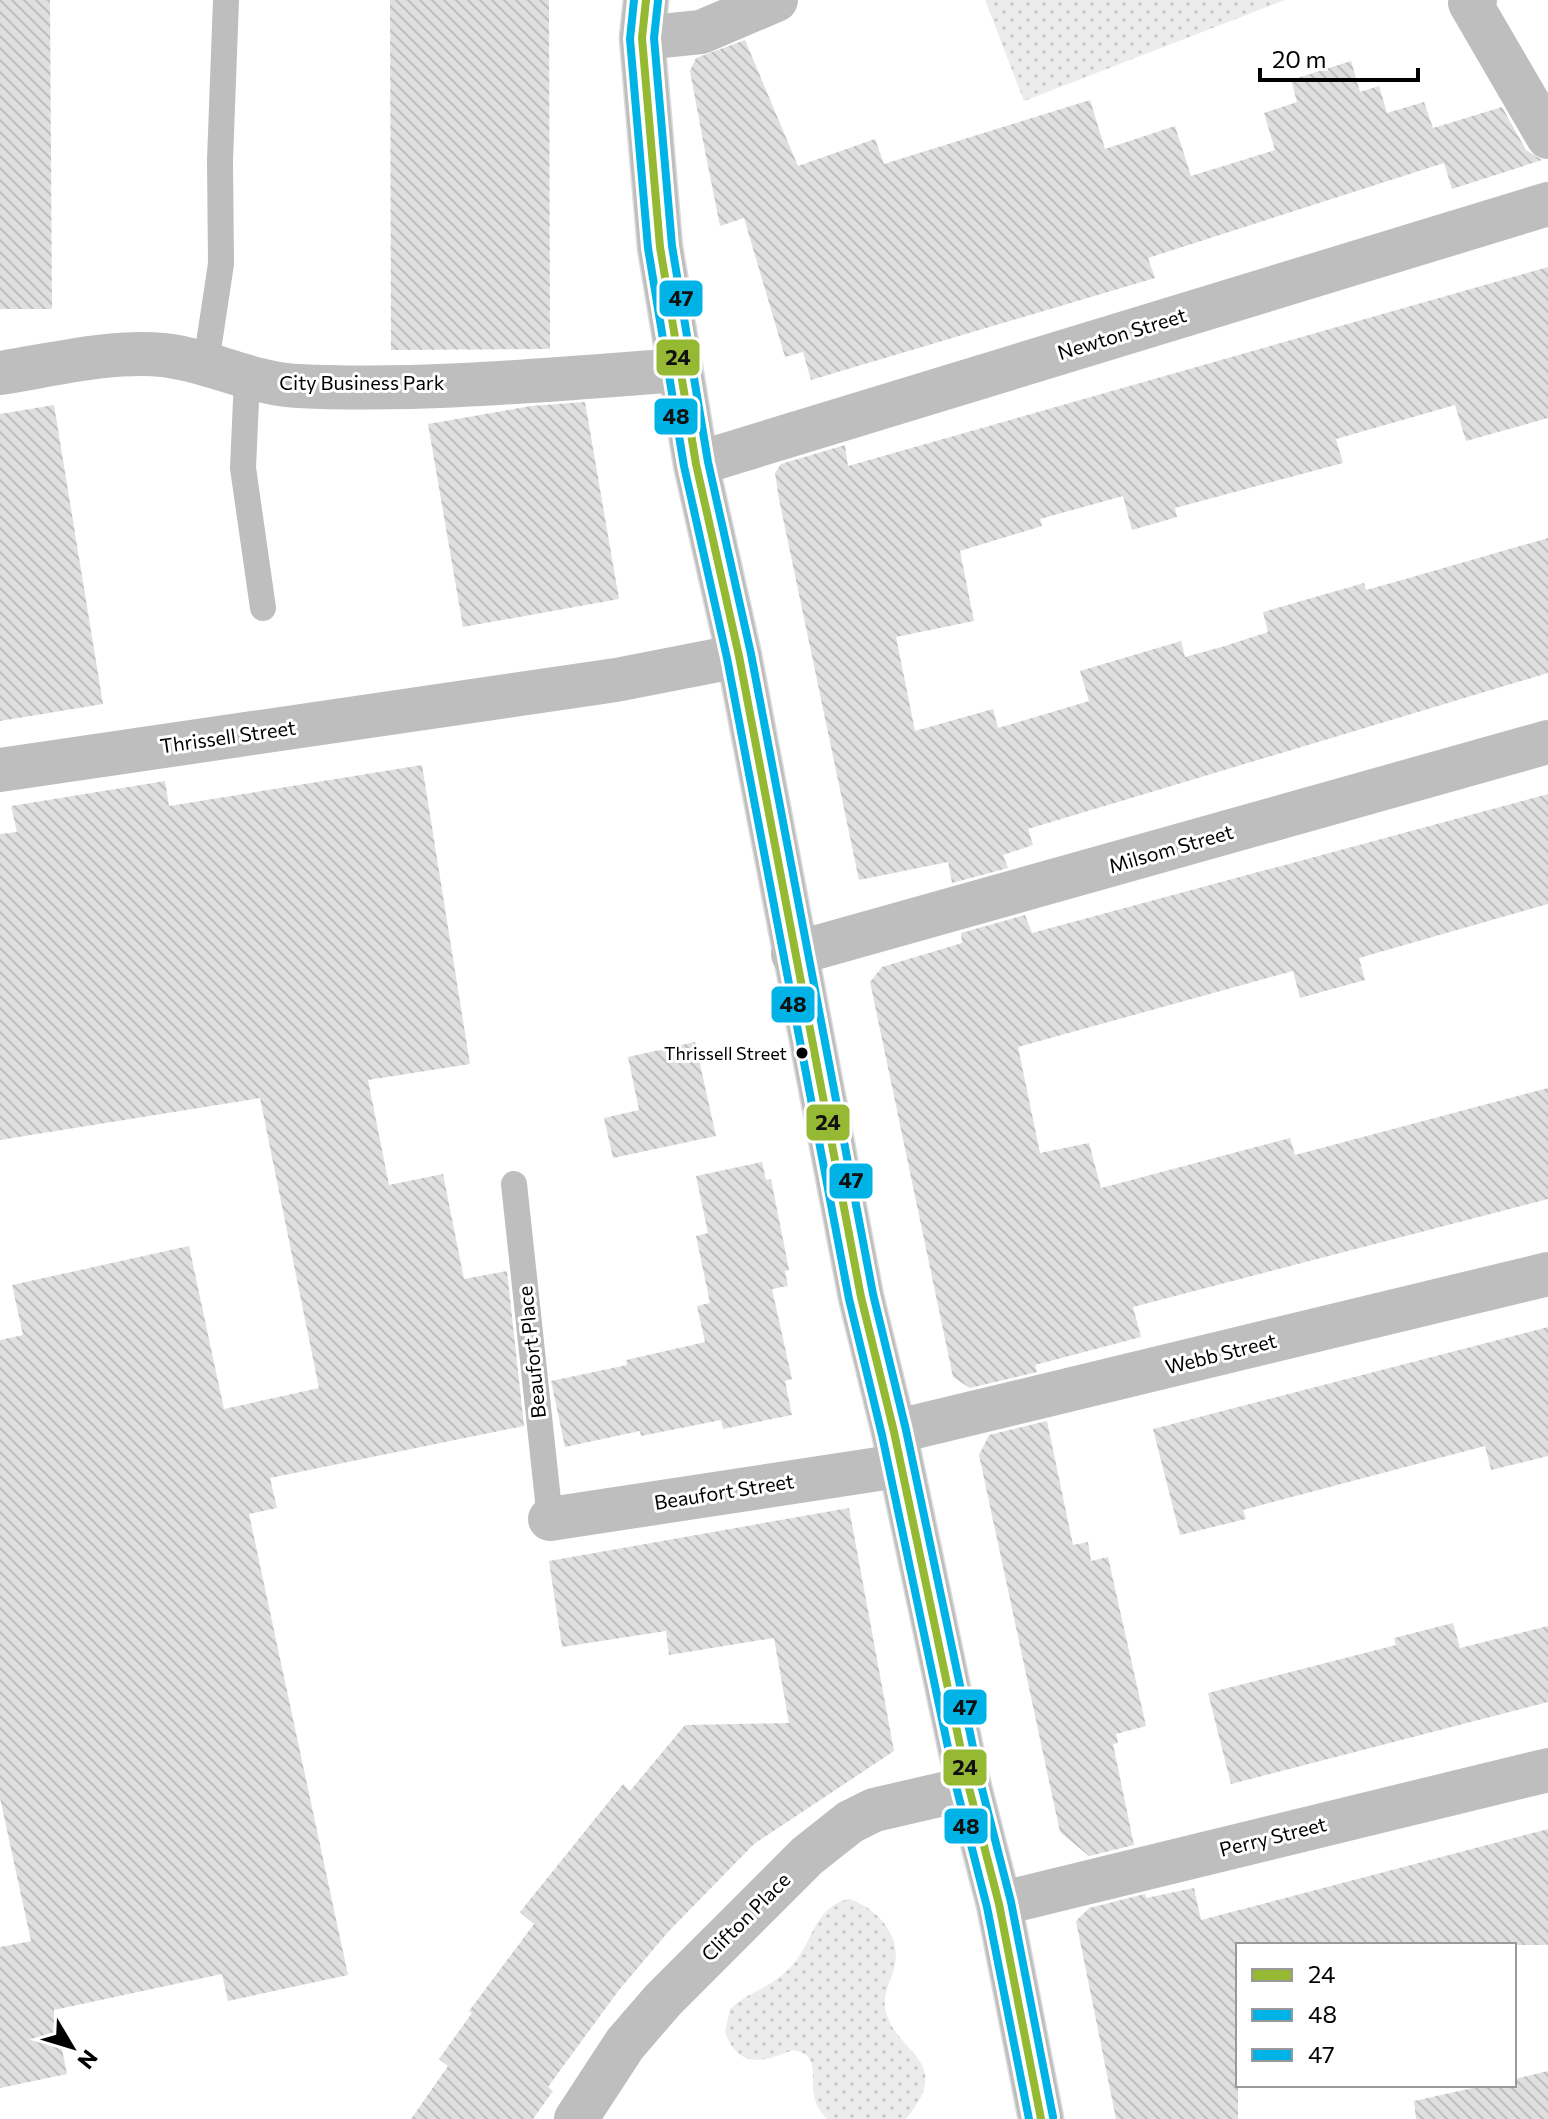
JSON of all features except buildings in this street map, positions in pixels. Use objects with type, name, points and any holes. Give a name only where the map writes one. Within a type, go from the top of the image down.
[{"type":"street","points":[[776,0],[701,32],[644,19],[660,247],[696,464],[739,656],[793,954],[861,1297],[969,1788],[999,1904],[1041,2119]]},
{"type":"street","points":[[1475,0],[1470,3],[1548,137]]},
{"type":"street","name":"Newton Street","points":[[696,464],[1548,204]]},
{"type":"street","name":"City Business Park","points":[[0,373],[125,355],[161,355],[206,363],[247,378],[296,386],[385,386],[680,370]]},
{"type":"street","name":"Thrissell Street","points":[[0,770],[616,680],[739,656]]},
{"type":"street","name":"Milsom Street","points":[[793,954],[859,938],[1548,742]]},
{"type":"street","name":"Webb Street","points":[[896,1449],[1548,1274]]},
{"type":"street","name":"Beaufort Street","points":[[550,1519],[896,1449]]},
{"type":"street","name":"Perry Street","points":[[999,1904],[1548,1770]]},
{"type":"street","name":"Clifton Place","points":[[576,2119],[625,2044],[663,2000],[807,1856],[850,1822],[874,1810],[969,1788]]},
{"type":"lane","points":[[206,363],[221,264],[220,160],[226,0]]},
{"type":"lane","points":[[247,378],[243,468],[263,608]]},
{"type":"lane","name":"Beaufort Place","points":[[514,1184],[550,1519]]},
{"type":"shaded area","points":[[985,0],[1285,0],[1024,101]]},
{"type":"shaded area","points":[[849,1899],[877,1915],[894,1943],[895,1964],[885,2006],[889,2022],[924,2068],[925,2082],[920,2098],[906,2119],[827,2119],[815,2097],[810,2059],[793,2050],[763,2059],[745,2058],[731,2044],[725,2032],[730,2009],[787,1971],[823,1916],[838,1902]]},
{"type":"transit line","name":"48","points":[[634,0],[630,39],[648,248],[684,466],[727,658],[849,1299],[882,1435],[957,1790],[987,1907],[1029,2119]]},
{"type":"transit line","name":"24","points":[[646,0],[642,38],[660,247],[696,464],[739,656],[861,1297],[894,1432],[969,1788],[999,1904],[1041,2119]]},
{"type":"transit line","name":"47","points":[[658,1],[654,38],[672,246],[708,462],[751,654],[873,1294],[906,1430],[981,1785],[1011,1902],[1053,2117]]},
{"type":"place","name":"Thrissell Street","points":[[802,1053]]}]
